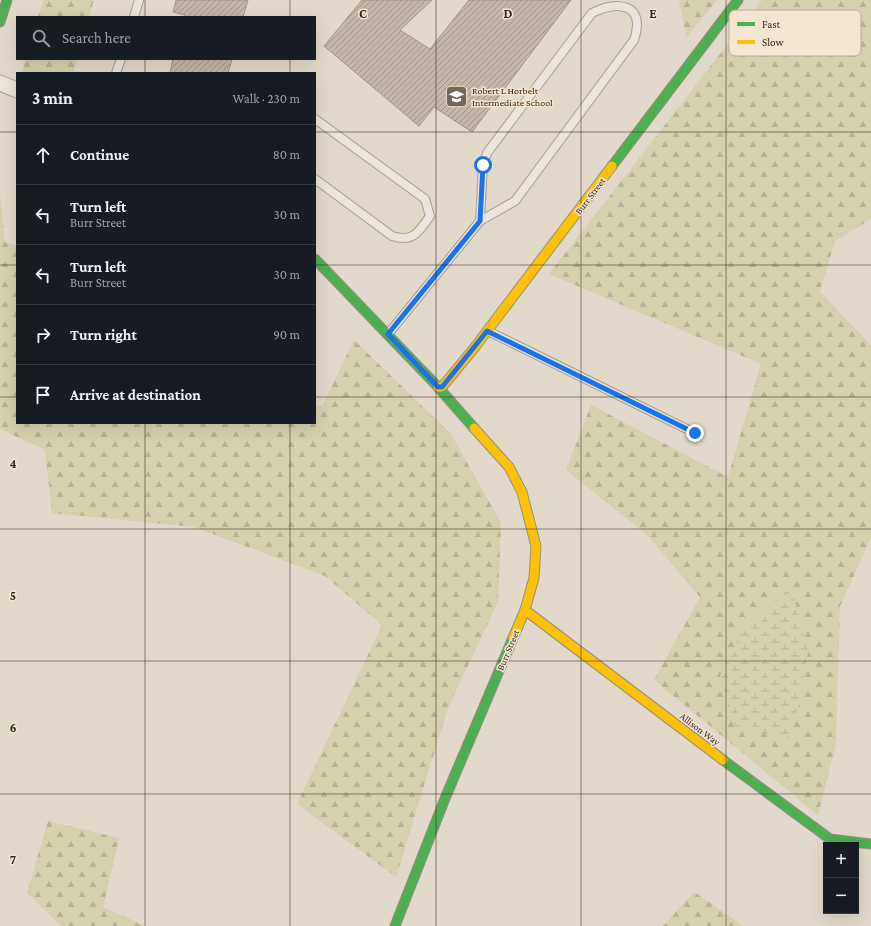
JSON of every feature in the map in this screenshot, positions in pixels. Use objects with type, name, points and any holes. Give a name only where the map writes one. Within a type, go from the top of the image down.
[{"type":"street","points":[[0,22],[7,0]]},
{"type":"street","name":"Burr Street","points":[[730,10],[738,0]]},
{"type":"street","name":"Burr Street","points":[[438,387],[442,387],[487,331],[729,12]]},
{"type":"street","points":[[0,83],[16,90]]},
{"type":"street","name":"Burr Street","points":[[316,260],[438,387],[509,467],[522,492],[532,523],[536,546],[534,578],[525,610],[446,796],[395,926]]},
{"type":"street","name":"Allison Way","points":[[525,610],[809,825],[830,839],[871,844]]},
{"type":"lane","points":[[134,16],[139,0]]},
{"type":"lane","points":[[388,334],[480,221],[515,201],[634,40],[638,21],[633,11],[625,4],[614,3],[604,5],[592,14],[487,153],[483,165],[480,221]]},
{"type":"lane","points":[[116,72],[121,60]]},
{"type":"lane","points":[[316,120],[425,199],[430,216],[417,234],[410,238],[396,237],[316,180]]},
{"type":"lane","points":[[487,331],[695,433]]},
{"type":"green space","points":[[43,0],[94,0],[89,16],[38,16]]},
{"type":"green space","points":[[679,0],[717,0],[686,38]]},
{"type":"green space","points":[[762,0],[871,0],[871,219],[835,241],[820,292],[871,345],[871,538],[840,606],[836,744],[818,815],[654,680],[700,597],[646,534],[566,470],[591,405],[728,477],[761,364],[549,274],[729,42],[729,56],[861,56],[861,10],[754,10]]},
{"type":"green space","points":[[26,60],[77,60],[73,72],[22,72]]},
{"type":"green space","points":[[0,195],[5,242],[16,246],[16,424],[316,424],[316,406],[322,406],[354,340],[451,434],[501,523],[498,602],[448,708],[396,877],[297,804],[382,625],[325,576],[194,527],[52,513],[45,450],[0,429]]},
{"type":"green space","points":[[792,589],[808,652],[799,705],[787,739],[735,726],[720,676],[745,625]]},
{"type":"green space","points":[[48,821],[119,838],[103,907],[145,926],[61,926],[27,893]]},
{"type":"green space","points":[[694,892],[744,926],[663,926]]},
{"type":"building","points":[[176,0],[248,0],[243,16],[185,16],[173,12]]},
{"type":"building","points":[[362,0],[432,0],[400,30],[430,49],[469,0],[571,0],[472,132],[434,107],[419,126],[324,46]]},
{"type":"building","points":[[173,60],[232,60],[228,72],[170,72]]},
{"type":"traffic: fast","points":[[0,22],[7,0]]},
{"type":"traffic: fast","points":[[730,10],[738,0]]},
{"type":"traffic: fast","points":[[612,166],[729,12]]},
{"type":"traffic: fast","points":[[316,260],[438,387],[474,428]]},
{"type":"traffic: fast","points":[[395,926],[446,796],[513,638]]},
{"type":"traffic: fast","points":[[723,760],[830,839],[871,844]]},
{"type":"traffic: slow","points":[[438,387],[442,387],[475,347],[612,166]]},
{"type":"traffic: slow","points":[[474,428],[509,467],[522,492],[536,546],[534,578],[525,610],[513,638]]},
{"type":"traffic: slow","points":[[525,610],[723,760]]},
{"type":"place","name":"Robert L Horbelt Intermediate School","points":[[456,96]]},
{"type":"route","points":[[483,165],[480,221],[388,334],[438,387],[442,387],[487,331],[695,433]]}]
